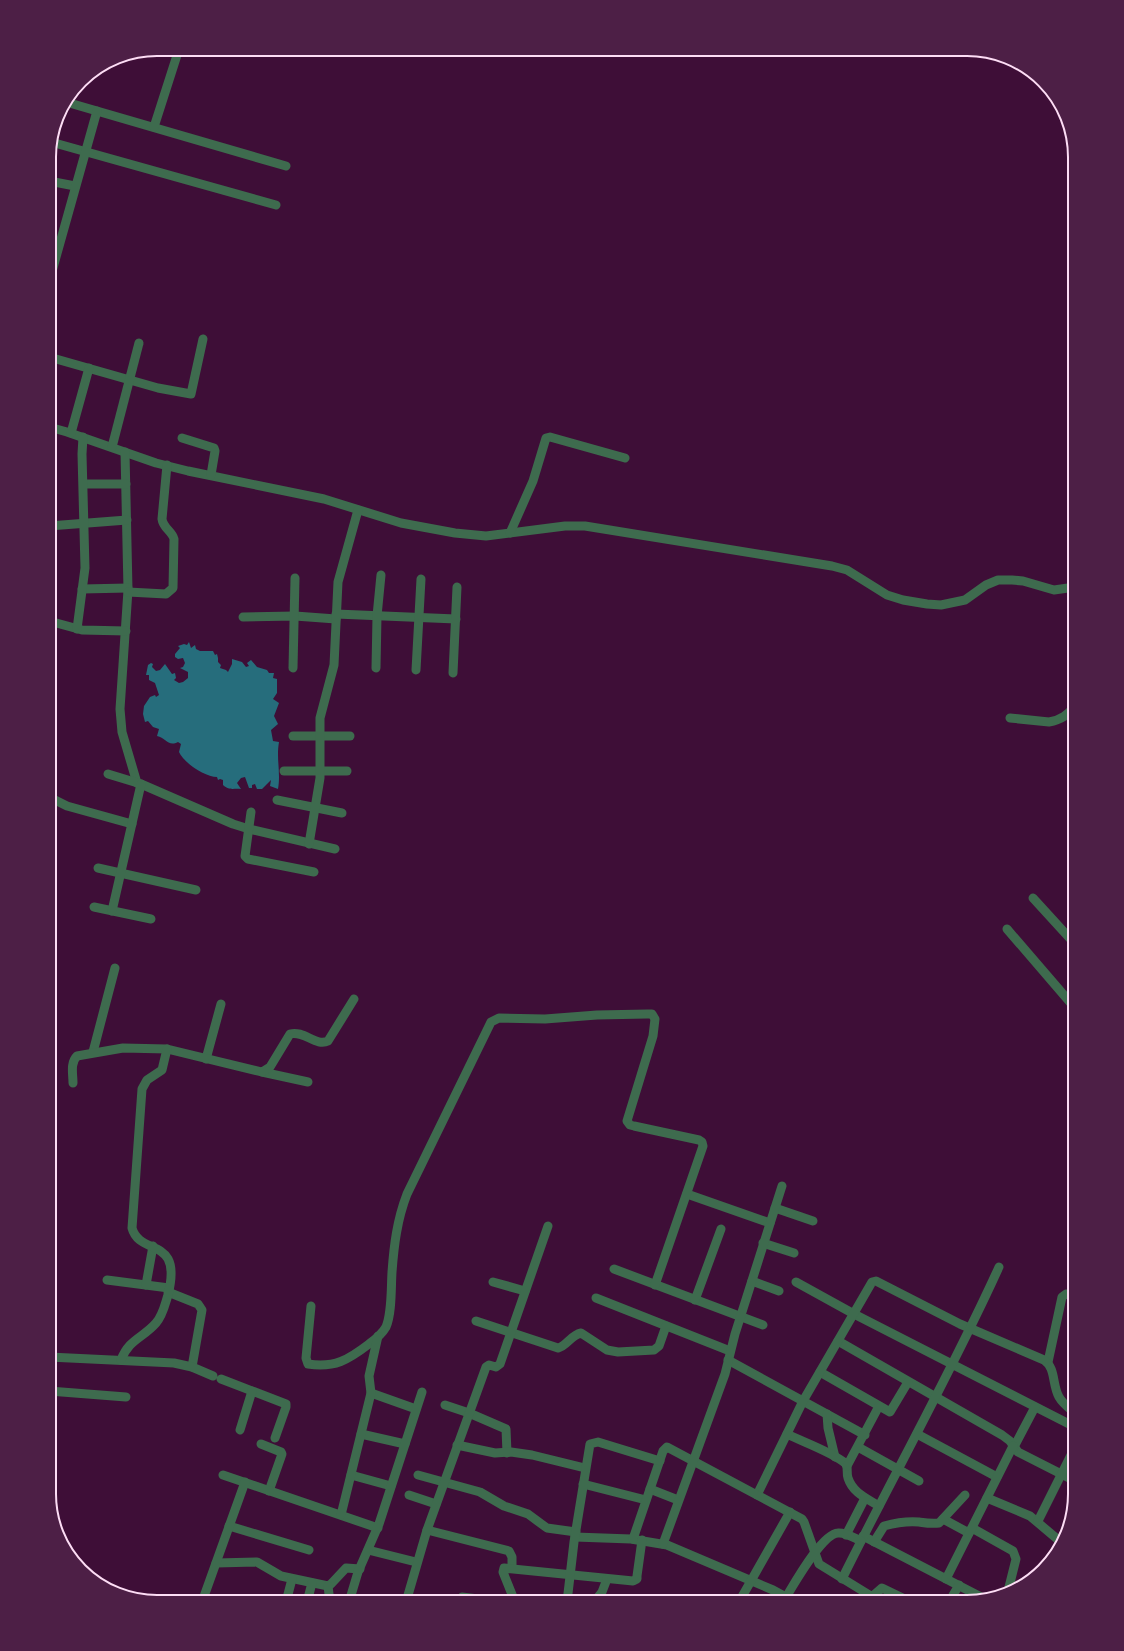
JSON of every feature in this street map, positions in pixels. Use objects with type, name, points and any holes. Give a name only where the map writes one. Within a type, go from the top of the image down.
[{"type":"street","points":[[154,127],[177,56]]},
{"type":"street","points":[[72,104],[286,166]]},
{"type":"street","points":[[56,256],[97,111]]},
{"type":"street","points":[[57,144],[276,205]]},
{"type":"street","points":[[56,182],[75,186]]},
{"type":"street","points":[[56,359],[158,388],[191,394],[204,339]]},
{"type":"street","points":[[112,447],[138,343]]},
{"type":"street","points":[[71,433],[89,368]]},
{"type":"street","points":[[56,429],[167,465],[324,499],[402,523],[455,533],[486,536],[565,526],[585,526],[832,566],[847,570],[887,595],[903,600],[926,604],[941,605],[965,600],[986,585],[998,580],[1023,581],[1054,590],[1068,588]]},
{"type":"street","points":[[77,629],[85,568],[84,484],[82,454],[83,437]]},
{"type":"street","points":[[510,533],[533,481],[546,438],[550,437],[625,458]]},
{"type":"street","points":[[182,438],[214,448],[216,451],[211,475]]},
{"type":"street","points":[[112,911],[132,824],[139,784],[122,732],[120,719],[128,590],[125,452]]},
{"type":"street","points":[[82,589],[128,590],[166,594],[173,588],[174,539],[162,523],[167,465]]},
{"type":"street","points":[[84,484],[126,484]]},
{"type":"street","points":[[309,844],[319,784],[320,712],[334,665],[338,582],[358,510]]},
{"type":"street","points":[[56,525],[127,520]]},
{"type":"street","points":[[376,668],[377,616],[381,575]]},
{"type":"street","points":[[293,668],[295,578]]},
{"type":"street","points":[[416,670],[421,579]]},
{"type":"street","points":[[453,673],[457,588]]},
{"type":"street","points":[[243,616],[377,616],[456,619]]},
{"type":"street","points":[[56,623],[77,629],[126,631]]},
{"type":"street","points":[[1010,718],[1049,722],[1060,719],[1068,714]]},
{"type":"street","points":[[293,736],[350,736]]},
{"type":"street","points":[[284,770],[347,771]]},
{"type":"street","points":[[108,774],[139,784],[233,824],[309,844],[335,849]]},
{"type":"street","points":[[56,800],[68,806],[132,824]]},
{"type":"street","points":[[277,800],[342,813]]},
{"type":"street","points":[[251,812],[245,856],[248,859],[314,872]]},
{"type":"street","points":[[98,868],[196,890]]},
{"type":"street","points":[[1033,898],[1068,936]]},
{"type":"street","points":[[94,907],[151,919]]},
{"type":"street","points":[[1007,929],[1068,1000]]},
{"type":"street","points":[[94,1052],[115,968]]},
{"type":"street","points":[[262,1072],[270,1067],[290,1034],[300,1033],[320,1043],[328,1041],[354,999]]},
{"type":"street","points":[[206,1059],[221,1004]]},
{"type":"street","points":[[311,1306],[306,1358],[308,1364],[338,1363],[346,1361],[382,1334],[388,1320],[396,1229],[403,1206],[482,1039],[491,1022],[495,1019],[545,1019],[597,1015],[652,1014],[655,1019],[653,1036],[627,1121],[630,1125],[699,1140],[702,1142],[703,1146],[702,1154],[655,1285]]},
{"type":"street","points":[[73,1083],[73,1060],[77,1056],[123,1048],[167,1049],[308,1082]]},
{"type":"street","points":[[121,1360],[129,1345],[156,1323],[163,1312],[169,1290],[172,1270],[166,1256],[153,1246],[138,1239],[134,1235],[132,1228],[142,1089],[147,1080],[162,1070],[167,1049]]},
{"type":"street","points":[[662,1544],[725,1374],[740,1317],[782,1186]]},
{"type":"street","points":[[687,1194],[770,1223]]},
{"type":"street","points":[[775,1208],[813,1221]]},
{"type":"street","points":[[408,1595],[416,1562],[456,1445],[486,1367],[489,1365],[498,1367],[548,1226]]},
{"type":"street","points":[[695,1300],[721,1229]]},
{"type":"street","points":[[763,1244],[794,1253]]},
{"type":"street","points":[[146,1285],[153,1246]]},
{"type":"street","points":[[842,1579],[972,1328],[999,1267]]},
{"type":"street","points":[[614,1269],[763,1325]]},
{"type":"street","points":[[107,1280],[146,1285],[169,1290],[198,1304],[202,1310],[192,1367]]},
{"type":"street","points":[[752,1281],[780,1292]]},
{"type":"street","points":[[757,1495],[803,1401],[872,1282],[876,1281],[972,1328],[1048,1362],[1051,1366],[1054,1385],[1059,1397],[1068,1406]]},
{"type":"street","points":[[493,1282],[525,1291]]},
{"type":"street","points":[[796,1282],[854,1314],[1068,1423]]},
{"type":"street","points":[[1048,1362],[1062,1296],[1068,1294]]},
{"type":"street","points":[[596,1298],[666,1326],[729,1356],[803,1401],[865,1435]]},
{"type":"street","points":[[476,1321],[558,1348],[561,1348],[574,1335],[581,1333],[607,1350],[618,1352],[654,1350],[659,1346],[666,1326]]},
{"type":"street","points":[[341,1515],[371,1393],[369,1376],[378,1336]]},
{"type":"street","points":[[838,1341],[1002,1435],[1010,1441],[1018,1452],[1068,1478]]},
{"type":"street","points":[[56,1357],[174,1363],[192,1367],[286,1404],[275,1438]]},
{"type":"street","points":[[820,1372],[888,1411],[892,1411],[908,1382]]},
{"type":"street","points":[[240,1430],[252,1391]]},
{"type":"street","points":[[56,1392],[126,1397]]},
{"type":"street","points":[[351,1595],[360,1570],[378,1528],[422,1392]]},
{"type":"street","points":[[371,1393],[416,1409]]},
{"type":"street","points":[[445,1405],[469,1413],[506,1429],[507,1453]]},
{"type":"street","points":[[879,1406],[865,1435],[847,1466],[847,1474],[857,1493],[879,1506]]},
{"type":"street","points":[[946,1579],[997,1477],[1035,1406]]},
{"type":"street","points":[[827,1414],[828,1428],[835,1457]]},
{"type":"street","points":[[361,1434],[405,1444]]},
{"type":"street","points":[[787,1434],[835,1457],[847,1466]]},
{"type":"street","points":[[918,1434],[997,1477]]},
{"type":"street","points":[[568,1595],[575,1535],[588,1447],[590,1444],[593,1442],[660,1462]]},
{"type":"street","points":[[261,1444],[281,1452],[282,1454],[269,1491]]},
{"type":"street","points":[[456,1445],[495,1453],[532,1455],[585,1468]]},
{"type":"street","points":[[858,1446],[899,1468],[919,1481]]},
{"type":"street","points":[[512,1595],[503,1572],[504,1568],[570,1576],[635,1581],[637,1576],[637,1540],[646,1500],[665,1448],[667,1447],[790,1512],[804,1522],[819,1564],[869,1595]]},
{"type":"street","points":[[1038,1521],[1068,1460]]},
{"type":"street","points":[[223,1475],[378,1528]]},
{"type":"street","points":[[418,1475],[480,1492],[504,1506],[528,1514],[547,1528],[575,1535],[637,1540],[662,1544],[682,1550],[752,1581],[776,1595]]},
{"type":"street","points":[[351,1476],[391,1486]]},
{"type":"street","points":[[205,1595],[245,1482]]},
{"type":"street","points":[[583,1484],[646,1500]]},
{"type":"street","points":[[650,1490],[678,1500]]},
{"type":"street","points":[[409,1495],[436,1504]]},
{"type":"street","points":[[874,1542],[884,1526],[892,1523],[939,1523],[965,1495]]},
{"type":"street","points":[[846,1535],[865,1498]]},
{"type":"street","points":[[987,1498],[1030,1516],[1038,1521],[1057,1538]]},
{"type":"street","points":[[743,1595],[790,1512]]},
{"type":"street","points":[[944,1519],[1013,1551],[1016,1559],[1009,1585]]},
{"type":"street","points":[[229,1526],[309,1550]]},
{"type":"street","points":[[427,1530],[509,1551],[512,1557],[512,1568]]},
{"type":"street","points":[[788,1595],[814,1552],[834,1534],[838,1533],[874,1542],[976,1594]]},
{"type":"street","points":[[368,1550],[416,1562]]},
{"type":"street","points":[[216,1563],[257,1562],[281,1576],[328,1586],[332,1584],[346,1568],[360,1570]]},
{"type":"street","points":[[288,1595],[292,1579]]},
{"type":"street","points":[[600,1595],[607,1579]]},
{"type":"street","points":[[309,1595],[312,1583]]},
{"type":"street","points":[[953,1595],[959,1585]]},
{"type":"street","points":[[328,1586],[329,1595]]},
{"type":"street","points":[[874,1595],[882,1588],[896,1595]]},
{"type":"shaded area","points":[[189,642],[191,648],[195,645],[196,649],[200,651],[213,651],[215,655],[217,654],[218,662],[221,665],[220,668],[228,672],[232,664],[232,659],[242,662],[246,667],[249,666],[247,663],[251,660],[257,667],[267,670],[269,673],[274,673],[273,678],[277,679],[277,693],[273,699],[279,703],[274,716],[278,724],[271,730],[273,741],[279,742],[278,789],[270,786],[271,780],[262,789],[257,789],[255,784],[252,785],[252,788],[249,788],[245,777],[241,778],[237,783],[241,789],[228,788],[223,785],[223,780],[218,780],[217,777],[207,775],[195,769],[185,761],[179,752],[181,744],[178,742],[169,743],[157,736],[159,729],[153,727],[148,721],[145,722],[143,714],[144,706],[150,697],[155,695],[156,697],[159,695],[155,683],[149,680],[149,675],[146,675],[148,665],[151,663],[153,664],[152,667],[156,671],[160,670],[165,664],[172,674],[175,673],[176,678],[174,680],[179,683],[183,682],[188,678],[188,672],[180,668],[183,667],[185,663],[183,658],[178,659],[175,657],[175,654],[180,648],[178,646],[184,644],[187,645]]}]
